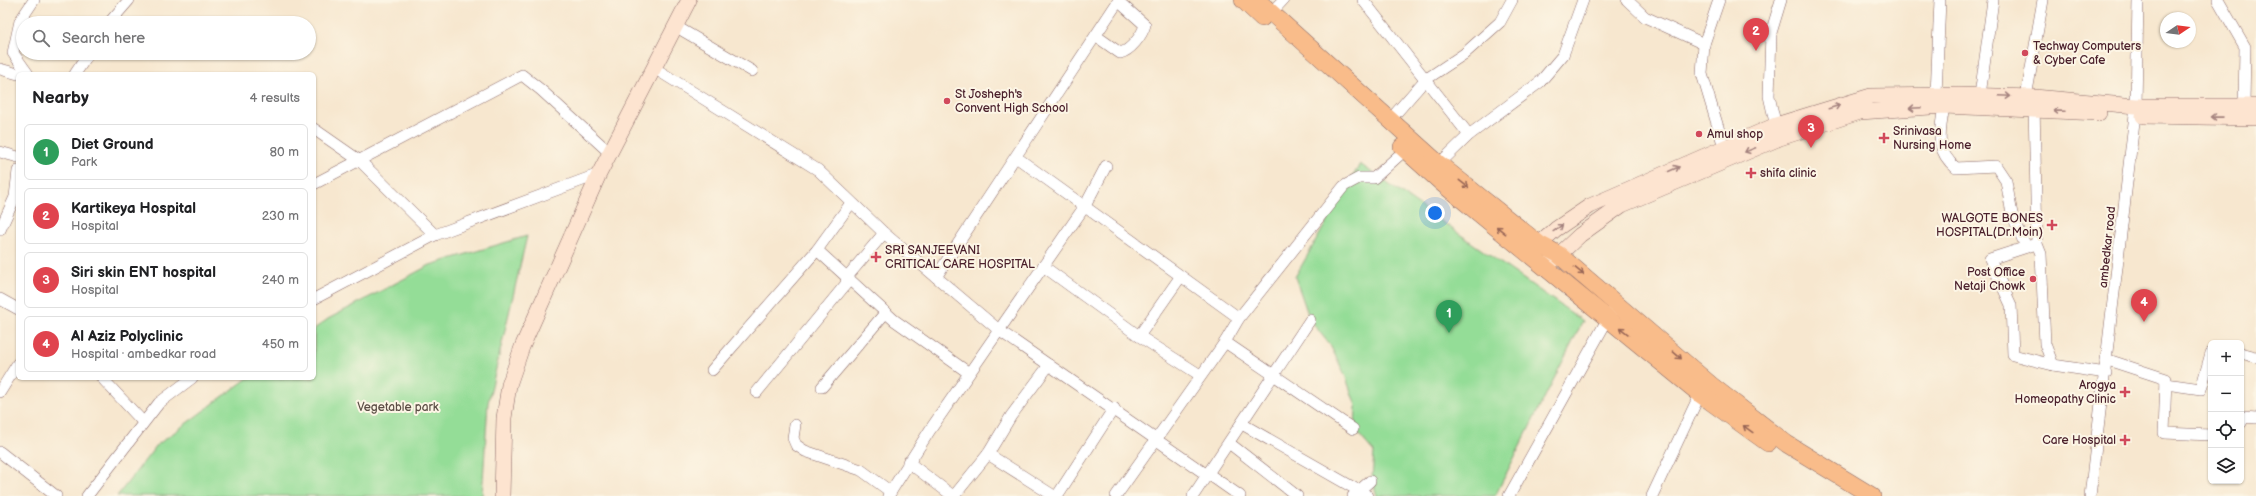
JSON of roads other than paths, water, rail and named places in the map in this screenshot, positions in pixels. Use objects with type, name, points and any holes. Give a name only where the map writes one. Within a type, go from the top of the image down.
[{"type":"main road","points":[[502,496],[504,418],[509,385],[522,347],[599,174],[689,0]]},
{"type":"main road","points":[[1242,0],[1405,150],[1535,249],[1558,254],[1617,302],[1711,384],[1787,444],[1872,496]]},
{"type":"main road","points":[[1257,0],[1270,14],[1389,121],[1535,249],[1546,267],[1607,318],[1700,394],[1781,452],[1851,496]]},
{"type":"main road","points":[[1535,249],[1556,229],[1590,206],[1724,147],[1860,112],[1980,95],[2030,103]]},
{"type":"main road","points":[[1940,101],[2030,103],[2256,118]]},
{"type":"main road","points":[[2136,111],[2250,105]]},
{"type":"main road","points":[[1546,267],[1558,254],[1580,235],[1622,205],[1778,132]]},
{"type":"street","points":[[23,16],[34,0]]},
{"type":"street","points":[[115,16],[129,0]]},
{"type":"street","points":[[936,277],[1119,0],[1145,25],[1144,31],[1126,51],[1120,53],[1096,36]]},
{"type":"street","points":[[1270,14],[1283,0]]},
{"type":"street","points":[[1363,0],[1469,135]]},
{"type":"street","points":[[1389,121],[1425,80],[1464,54],[1500,22],[1512,0]]},
{"type":"street","points":[[1439,164],[1469,135],[1540,82],[1563,55],[1582,0]]},
{"type":"street","points":[[1627,0],[1645,17],[1704,44]]},
{"type":"street","points":[[1719,0],[1704,44],[1702,74],[1724,147]]},
{"type":"street","points":[[1778,132],[1769,96],[1771,33],[1781,0]]},
{"type":"street","points":[[1980,95],[1993,0]]},
{"type":"street","points":[[2043,0],[2030,103],[2037,244],[2041,254],[2044,344],[2053,365]]},
{"type":"street","name":"ambedkar road","points":[[2090,496],[2108,360],[2136,111],[2138,0]]},
{"type":"street","points":[[2218,0],[2245,47],[2250,105]]},
{"type":"street","points":[[1937,1],[1940,138],[1944,158],[1956,168],[1996,166],[2006,180],[2012,214],[2026,247]]},
{"type":"street","points":[[675,26],[752,71]]},
{"type":"street","points":[[16,39],[13,53],[16,57]]},
{"type":"street","points":[[18,60],[27,72]]},
{"type":"street","points":[[76,72],[84,60]]},
{"type":"street","points":[[654,68],[818,170],[884,233],[1000,331],[1240,496]]},
{"type":"street","points":[[0,69],[16,73]]},
{"type":"street","points":[[316,183],[522,75],[541,90],[610,153]]},
{"type":"street","points":[[316,130],[360,161],[434,235]]},
{"type":"street","points":[[1116,496],[1157,440],[1200,375],[1225,342],[1239,318],[1344,186],[1358,178],[1374,178],[1405,150]]},
{"type":"street","points":[[0,152],[16,156]]},
{"type":"street","points":[[1016,157],[1239,318]]},
{"type":"street","points":[[794,425],[793,438],[796,445],[805,451],[861,470],[890,494],[908,462],[1085,206],[1106,166]]},
{"type":"street","points":[[316,298],[434,235],[599,174]]},
{"type":"street","points":[[2,224],[16,197]]},
{"type":"street","points":[[712,370],[817,250],[851,203]]},
{"type":"street","points":[[756,392],[846,284],[847,277],[884,233]]},
{"type":"street","points":[[2037,244],[1990,259],[2010,305],[2013,355],[2053,365],[2106,373]]},
{"type":"street","points":[[817,250],[894,320],[969,373]]},
{"type":"street","points":[[1043,266],[1139,336],[1200,375]]},
{"type":"street","points":[[1139,336],[1181,276]]},
{"type":"street","points":[[0,299],[16,308]]},
{"type":"street","points":[[1509,496],[1617,302]]},
{"type":"street","points":[[822,387],[886,312]]},
{"type":"street","points":[[1193,496],[1310,320]]},
{"type":"street","points":[[1225,342],[1353,429]]},
{"type":"street","points":[[2244,355],[2256,357]]},
{"type":"street","points":[[2108,360],[2166,379],[2164,433],[2208,435]]},
{"type":"street","points":[[2166,384],[2201,389],[2208,364]]},
{"type":"street","points":[[908,462],[954,496],[988,454],[1011,416],[1049,365]]},
{"type":"street","points":[[0,392],[16,366]]},
{"type":"street","points":[[104,380],[143,422]]},
{"type":"street","points":[[87,496],[159,402],[189,380]]},
{"type":"street","points":[[1652,496],[1700,394]]},
{"type":"street","points":[[1057,496],[1114,408]]},
{"type":"street","points":[[2244,417],[2256,418]]},
{"type":"street","points":[[1242,424],[1356,493],[1368,496]]},
{"type":"street","points":[[1229,443],[1297,496]]},
{"type":"street","points":[[0,452],[56,496]]},
{"type":"street","points":[[988,454],[1054,496]]},
{"type":"street","points":[[1356,493],[1370,481]]},
{"type":"place","name":"Kartikeya Hospital","points":[[1756,51]]},
{"type":"place","name":"Techway Computers & Cyber Cafe","points":[[2025,53]]},
{"type":"place","name":"St Josheph's Convent High School","points":[[947,101]]},
{"type":"place","name":"Amul shop","points":[[1699,134]]},
{"type":"place","name":"Srinivasa Nursing Home","points":[[1884,138]]},
{"type":"place","name":"Siri skin ENT hospital","points":[[1811,148]]},
{"type":"place","name":"shifa clinic","points":[[1751,173]]},
{"type":"place","name":"WALGOTE BONES HOSPITAL(Dr.Moin)","points":[[2052,225]]},
{"type":"place","name":"SRI SANJEEVANI CRITICAL CARE HOSPITAL","points":[[876,257]]},
{"type":"place","name":"Post Office Netaji Chowk","points":[[2033,279]]},
{"type":"place","name":"Al Aziz Polyclinic","points":[[2144,322]]},
{"type":"place","name":"Diet Ground","points":[[1449,333]]},
{"type":"place","name":"Arogya Homeopathy Clinic","points":[[2125,392]]},
{"type":"place","name":"Care Hospital","points":[[2125,440]]},
{"type":"park label","name":"Vegetable park","points":[[398,407]]}]
